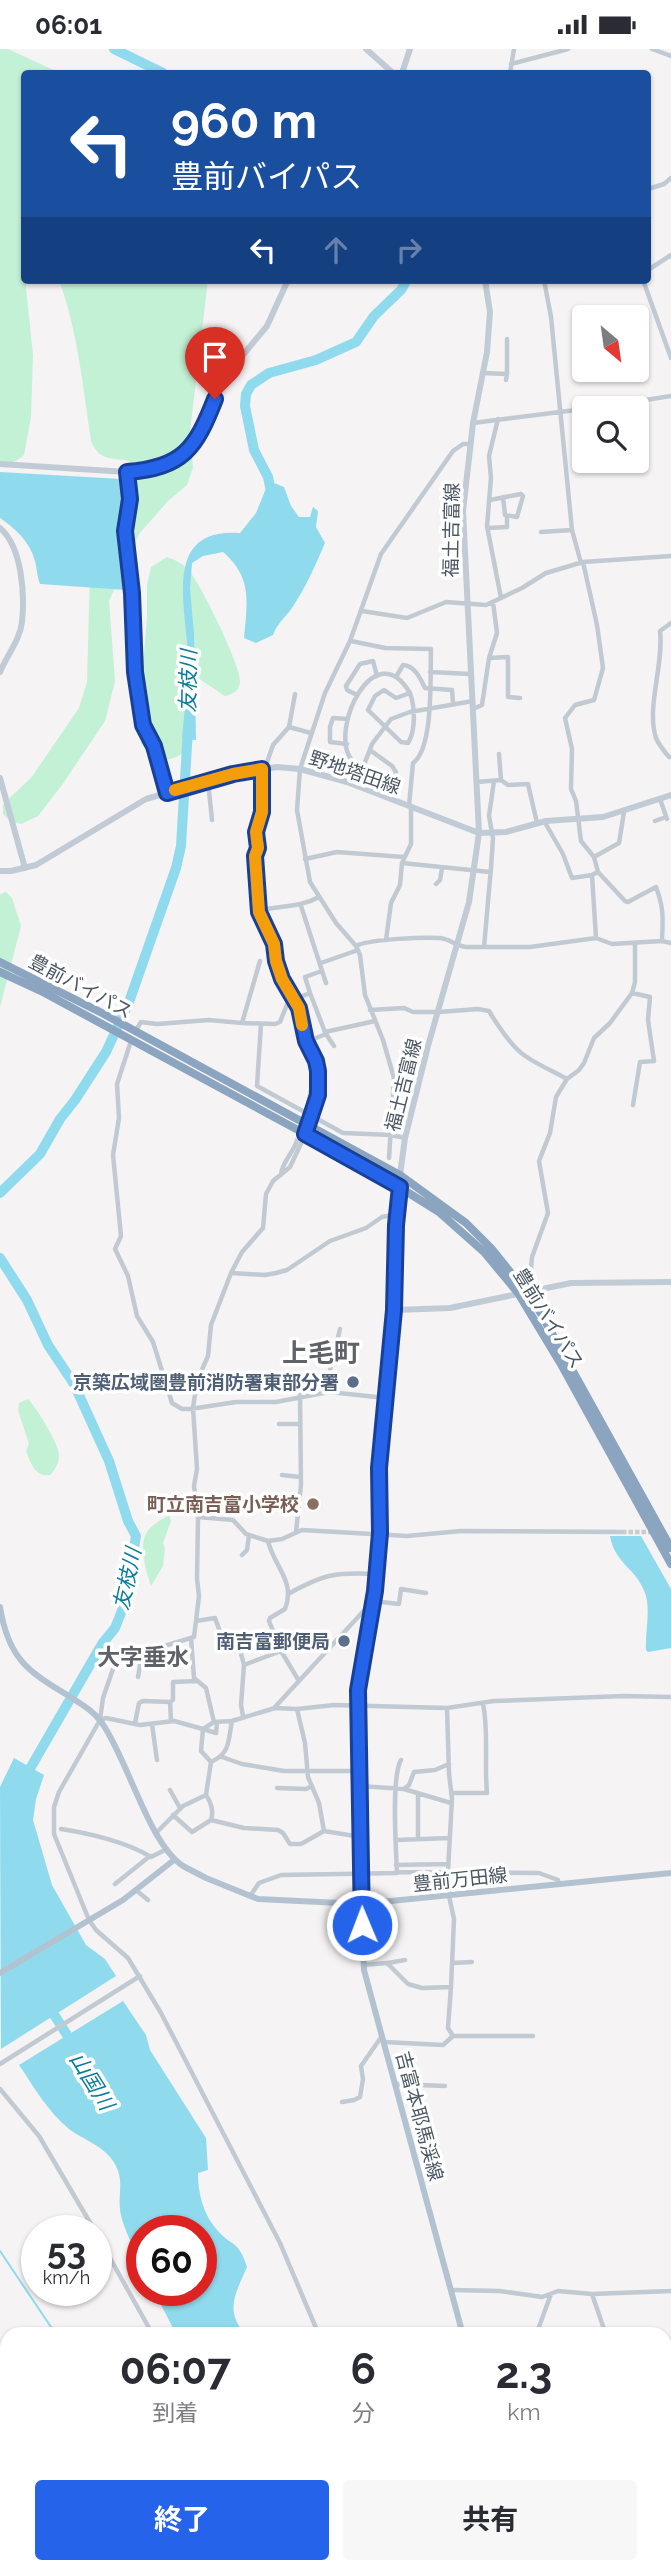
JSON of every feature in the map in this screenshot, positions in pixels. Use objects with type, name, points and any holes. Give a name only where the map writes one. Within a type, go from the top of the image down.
[{"type":"highway","name":"豊前バイパス","points":[[0,962],[400,1175],[466,1223],[527,1291],[671,1548]]},
{"type":"highway","name":"豊前バイパス","points":[[0,972],[100,1017]]},
{"type":"highway","name":"豊前バイパス","points":[[309,1125],[428,1204],[527,1291],[562,1366],[671,1564]]},
{"type":"main road","points":[[366,49],[390,70]]},
{"type":"main road","points":[[403,70],[410,49]]},
{"type":"main road","points":[[0,464],[127,472],[147,471],[168,465],[187,452],[202,433],[223,379],[267,326],[286,284]]},
{"type":"main road","name":"福土吉富線","points":[[361,1904],[359,1675],[372,1602],[380,1533],[379,1468],[394,1310],[400,1175],[405,1138],[475,870],[480,833],[463,511],[490,312],[486,284]]},
{"type":"main road","points":[[0,528],[14,545],[20,564],[22,622],[0,672]]},
{"type":"main road","name":"野地塔田線","points":[[0,871],[25,868],[67,849],[146,799],[208,781],[264,769],[300,769],[356,786],[480,833],[506,832],[541,822],[577,820],[624,812],[671,795]]},
{"type":"main road","points":[[0,778],[25,868]]},
{"type":"main road","points":[[394,1310],[450,1308],[571,1283],[671,1282]]},
{"type":"main road","points":[[0,1611],[6,1637],[26,1668],[88,1708],[100,1720],[121,1756],[156,1833],[174,1860],[137,1891],[0,1973]]},
{"type":"main road","name":"豊前万田線","points":[[174,1860],[206,1878],[250,1896],[304,1902],[361,1904],[671,1873]]},
{"type":"main road","name":"吉富本耶馬渓線","points":[[361,1904],[364,1965],[461,2327]]},
{"type":"street","points":[[510,70],[514,49]]},
{"type":"street","points":[[511,64],[568,49]]},
{"type":"street","points":[[652,49],[671,55]]},
{"type":"street","points":[[669,49],[671,55]]},
{"type":"street","points":[[651,188],[664,184],[671,178]]},
{"type":"street","points":[[651,267],[671,255]]},
{"type":"street","points":[[545,284],[551,317],[572,530],[597,625],[603,668],[594,700],[575,705],[565,718],[572,748],[571,789],[576,801],[581,841],[594,857],[598,872],[628,902],[656,887],[662,904],[662,941]]},
{"type":"street","points":[[644,284],[671,358]]},
{"type":"street","points":[[483,373],[506,377],[507,339]]},
{"type":"street","points":[[649,399],[671,396]]},
{"type":"street","points":[[473,423],[572,410]]},
{"type":"street","points":[[498,419],[489,456],[488,528],[501,598]]},
{"type":"street","points":[[389,1158],[394,1078],[383,1040],[365,995],[358,947],[336,923],[310,882],[297,810],[300,769],[326,693],[351,641],[381,554],[453,451],[463,444],[471,444]]},
{"type":"street","points":[[127,472],[130,499],[125,531],[132,593],[135,672],[143,725],[154,746],[167,793]]},
{"type":"street","points":[[490,500],[521,494],[523,496],[517,517],[507,517]]},
{"type":"street","points":[[488,528],[507,527],[503,497]]},
{"type":"street","points":[[541,532],[572,530]]},
{"type":"street","points":[[362,611],[407,618],[446,602],[486,605],[546,573],[582,562],[671,557]]},
{"type":"street","points":[[356,786],[370,750],[384,726],[399,715],[453,703],[482,705],[489,658],[497,633],[493,602]]},
{"type":"street","points":[[671,623],[660,631],[662,648],[654,709],[657,742],[668,757],[671,757]]},
{"type":"street","points":[[351,641],[385,648],[431,649],[426,740],[419,759],[413,764],[411,844],[404,860],[400,885],[391,903],[386,940]]},
{"type":"street","points":[[489,658],[508,657],[508,697],[520,698]]},
{"type":"street","points":[[356,695],[346,690],[346,686],[360,664],[373,661],[377,676]]},
{"type":"street","points":[[396,677],[403,666],[409,666],[425,688],[452,690],[453,703]]},
{"type":"street","points":[[430,672],[471,674]]},
{"type":"street","points":[[370,750],[392,766],[396,772],[395,777],[390,779],[363,768],[350,758],[347,744],[348,719],[360,688],[377,676],[386,674],[396,677],[406,685],[410,693],[414,712],[411,739],[408,743],[401,741],[368,710],[375,696],[384,691],[396,698],[410,693]]},
{"type":"street","points":[[295,694],[289,727],[273,745],[264,769],[262,812],[256,832],[258,848],[255,856],[259,911],[263,925],[274,944],[282,979],[295,999],[306,1042],[316,1061],[318,1095],[296,1157],[290,1167],[273,1181],[266,1194],[263,1228],[242,1252],[231,1273],[211,1325],[208,1356],[197,1381],[193,1408],[197,1469],[194,1486],[198,1517],[197,1579],[200,1596],[194,1637],[142,1653],[113,1669],[103,1697],[100,1720],[59,1792],[52,1819],[54,1834],[66,1869],[88,1921],[128,1958],[280,2242],[316,2327]]},
{"type":"street","points":[[347,744],[330,742],[330,727],[334,718],[348,719]]},
{"type":"street","points":[[289,727],[311,733]]},
{"type":"street","points":[[499,754],[501,780]]},
{"type":"street","points":[[477,782],[501,780],[508,785],[528,784],[541,822],[563,854],[572,878],[598,872]]},
{"type":"street","points":[[208,781],[212,820]]},
{"type":"street","points":[[484,947],[492,833],[489,816],[494,781]]},
{"type":"street","points":[[655,821],[667,818],[660,799]]},
{"type":"street","points":[[594,857],[620,843],[624,812]]},
{"type":"street","points":[[305,859],[337,852],[404,860],[442,868],[490,872]]},
{"type":"street","points":[[436,884],[440,880],[442,868]]},
{"type":"street","points":[[592,875],[596,938]]},
{"type":"street","points":[[259,911],[275,906],[301,905],[319,897]]},
{"type":"street","points":[[301,905],[326,983]]},
{"type":"street","points":[[321,963],[358,947],[386,940],[442,938],[457,946],[484,947],[530,947],[596,938],[612,944],[662,941],[671,943]]},
{"type":"street","points":[[527,1291],[532,1257],[548,1213],[539,1161],[550,1133],[556,1097],[567,1079],[579,1070],[594,1038],[610,1023],[632,993],[635,982],[635,944]]},
{"type":"street","points":[[242,1023],[260,961]]},
{"type":"street","points":[[322,971],[305,977],[326,1033],[334,1046]]},
{"type":"street","points":[[310,993],[284,1007],[280,1022],[275,1024],[219,1020],[157,1024],[141,1022],[129,1045],[117,1084],[119,1118],[113,1154],[121,1236],[115,1249],[128,1276],[137,1316],[153,1342],[172,1403],[183,1409],[236,1402],[276,1402],[300,1395],[329,1392],[387,1398]]},
{"type":"street","points":[[632,993],[650,997],[648,1020],[654,1061],[639,1062],[633,1105]]},
{"type":"street","points":[[370,1010],[404,1008],[413,1012],[478,1009],[489,1011],[497,1026],[511,1039],[519,1052],[567,1079]]},
{"type":"street","points":[[306,1042],[326,1033],[375,1021]]},
{"type":"street","points":[[261,1024],[257,1086],[309,1125],[343,1133],[405,1138]]},
{"type":"street","points":[[307,1110],[314,1075],[318,1071]]},
{"type":"street","points":[[281,1175],[281,1169],[292,1155],[296,1143]]},
{"type":"street","points":[[231,1273],[265,1275],[286,1270],[330,1241],[366,1229],[382,1217],[397,1214]]},
{"type":"street","points":[[329,1392],[330,1370],[340,1329]]},
{"type":"street","points":[[296,1532],[300,1478],[300,1395]]},
{"type":"street","points":[[279,1424],[300,1424]]},
{"type":"street","points":[[282,1475],[300,1478]]},
{"type":"street","points":[[198,1517],[233,1520],[248,1535],[268,1541],[282,1539],[302,1530],[407,1536],[461,1531],[622,1532]]},
{"type":"street","points":[[242,1555],[247,1550],[248,1535]]},
{"type":"street","points":[[268,1541],[271,1554],[288,1584],[285,1609],[269,1621],[281,1651],[299,1681]]},
{"type":"street","points":[[288,1594],[328,1575],[342,1572],[376,1574]]},
{"type":"street","points":[[275,1708],[372,1602],[399,1604],[401,1589],[426,1593]]},
{"type":"street","points":[[197,1621],[215,1618],[227,1651],[240,1650],[244,1665],[241,1705],[243,1716]]},
{"type":"street","points":[[100,1720],[106,1718],[152,1724],[172,1722],[216,1733],[206,1688],[194,1678],[191,1638]]},
{"type":"street","points":[[244,1665],[281,1651]]},
{"type":"street","points":[[138,1677],[142,1653]]},
{"type":"street","points":[[172,1722],[170,1702],[173,1700],[173,1682],[198,1680]]},
{"type":"street","points":[[203,1729],[215,1722],[232,1721],[275,1708],[298,1709],[334,1705],[447,1708],[483,1703],[623,1696],[671,1697]]},
{"type":"street","points":[[135,1723],[139,1703],[170,1702]]},
{"type":"street","points":[[452,1793],[487,1793],[485,1772],[488,1726],[483,1703]]},
{"type":"street","points":[[447,1708],[452,1793],[448,1871],[454,1919],[448,2028],[453,2036]]},
{"type":"street","points":[[298,1709],[307,1771],[319,1803],[324,1831]]},
{"type":"street","points":[[211,1762],[222,1757],[226,1750],[232,1721]]},
{"type":"street","points":[[152,1724],[157,1760]]},
{"type":"street","points":[[203,1729],[201,1751],[211,1762]]},
{"type":"street","points":[[222,1757],[242,1764],[284,1771],[360,1771]]},
{"type":"street","points":[[397,1872],[396,1788],[398,1763],[401,1760]]},
{"type":"street","points":[[205,1795],[211,1762]]},
{"type":"street","points":[[404,1789],[409,1785],[414,1772],[435,1770],[450,1764]]},
{"type":"street","points":[[277,1788],[306,1789],[312,1786]]},
{"type":"street","points":[[360,1786],[404,1789],[451,1804]]},
{"type":"street","points":[[170,1790],[180,1808]]},
{"type":"street","points":[[418,1794],[418,1839]]},
{"type":"street","points":[[173,1815],[192,1832],[211,1820],[213,1815],[210,1800],[205,1795]]},
{"type":"street","points":[[156,1833],[180,1808],[205,1795]]},
{"type":"street","points":[[211,1820],[244,1828],[278,1830],[290,1844],[301,1844],[324,1831],[362,1837]]},
{"type":"street","points":[[61,1829],[138,1848],[150,1856]]},
{"type":"street","points":[[396,1840],[449,1838]]},
{"type":"street","points":[[115,1884],[150,1856],[165,1850]]},
{"type":"street","points":[[396,1865],[448,1864]]},
{"type":"street","points":[[250,1896],[259,1882],[274,1876],[448,1871],[539,1873],[558,1880],[559,1884]]},
{"type":"street","points":[[137,1891],[148,1900]]},
{"type":"street","points":[[364,1965],[405,1960]]},
{"type":"street","points":[[452,1962],[472,1962]]},
{"type":"street","points":[[387,1963],[408,1984],[422,1988],[451,1987]]},
{"type":"street","points":[[0,2064],[138,1978]]},
{"type":"street","points":[[342,2102],[360,2097],[363,2079],[361,2066],[383,2039],[443,2045],[453,2036],[534,2036]]},
{"type":"street","points":[[395,2084],[445,2086]]},
{"type":"street","points":[[0,2089],[39,2136],[86,2215]]},
{"type":"street","points":[[112,2261],[149,2327]]},
{"type":"street","points":[[451,2290],[500,2291],[542,2297],[558,2291],[592,2294],[671,2291]]},
{"type":"street","points":[[539,2327],[551,2294]]},
{"type":"street","points":[[592,2294],[604,2327]]},
{"type":"green space","points":[[0,49],[8,49],[54,70],[21,70],[21,284],[26,284],[33,355],[31,417],[24,455],[16,461],[0,466]]},
{"type":"green space","points":[[60,284],[208,284],[190,431],[193,467],[187,485],[169,500],[139,534],[109,601],[115,681],[105,721],[38,816],[21,824],[10,821],[3,814],[3,804],[31,778],[79,708],[87,682],[90,573],[121,482],[135,473],[129,461],[102,456],[91,441],[66,300]]},
{"type":"green space","points":[[167,557],[188,569],[195,580],[228,644],[240,682],[235,692],[225,696],[192,674],[186,676],[186,746],[179,756],[163,761],[149,753],[141,744],[141,686],[147,585],[151,567]]},
{"type":"green space","points":[[6,892],[12,898],[21,926],[0,1007],[0,894]]},
{"type":"green space","points":[[28,1399],[58,1450],[57,1464],[50,1475],[37,1472],[26,1451],[29,1444],[18,1410],[19,1403]]},
{"type":"green space","points":[[169,1515],[171,1521],[163,1543],[163,1566],[151,1586],[143,1556],[144,1541],[150,1528]]},
{"type":"water","points":[[0,472],[121,479],[124,486],[120,548],[126,590],[40,584],[30,548],[17,531],[0,518]]},
{"type":"water","points":[[269,481],[284,487],[291,506],[299,517],[310,517],[313,507],[318,511],[316,527],[325,543],[292,608],[273,635],[256,643],[244,638],[246,592],[244,581],[233,562],[223,552],[203,556],[192,563],[190,589],[194,633],[196,740],[182,739],[188,662],[183,597],[188,558],[198,543],[215,535],[240,533],[256,513]]},
{"type":"water","points":[[610,1536],[641,1536],[671,1589],[671,1648],[648,1652],[646,1650],[647,1599],[636,1577],[616,1553]]},
{"type":"water","points":[[14,1758],[44,1775],[33,1820],[52,1885],[86,1945],[105,1959],[116,1976],[1,2049],[0,1787]]},
{"type":"water","points":[[123,2001],[146,2035],[150,2050],[206,2138],[208,2170],[198,2173],[200,2196],[208,2215],[126,2215],[126,2229],[121,2215],[120,2180],[113,2161],[98,2147],[69,2129],[42,2099],[19,2065]]},
{"type":"water","points":[[217,2229],[238,2248],[247,2267],[234,2301],[235,2317],[240,2327],[172,2327],[162,2306],[217,2306]]},
{"type":"waterway","name":"友枝川","points":[[114,49],[157,70]]},
{"type":"waterway","name":"友枝川","points":[[271,491],[268,477],[254,450],[245,406],[246,394],[251,385],[269,373],[316,360],[356,342],[374,316],[405,284]]},
{"type":"waterway","name":"友枝川","points":[[0,1193],[40,1154],[60,1119],[106,1052],[129,1002],[176,868],[181,846],[188,729]]},
{"type":"waterway","name":"友枝川","points":[[0,1258],[27,1300],[48,1345],[74,1384],[109,1461],[128,1521],[136,1536],[125,1603],[115,1628],[102,1644],[24,1779]]},
{"type":"waterway","name":"山国川","points":[[48,2005],[74,2046]]},
{"type":"waterway","points":[[0,2251],[51,2327]]},
{"type":"tunnel","points":[[296,1143],[307,1111]]},
{"type":"tunnel","points":[[622,1532],[652,1532]]},
{"type":"slow traffic","points":[[175,790],[262,769],[262,812],[256,832],[258,848],[255,856],[259,912],[274,944],[282,979],[299,1008],[302,1025]]},
{"type":"place","name":"京築広域圏豊前消防署東部分署","points":[[353,1382]]},
{"type":"place","name":"町立南吉富小学校","points":[[313,1504]]},
{"type":"place","name":"南吉富郵便局","points":[[344,1641]]},
{"type":"district","name":"上毛町","points":[[321,1353]]},
{"type":"district","name":"大字垂水","points":[[143,1656]]},
{"type":"route","points":[[215,399],[202,433],[187,452],[168,465],[147,471],[127,472],[130,499],[125,531],[126,553],[132,593],[135,672],[143,725],[154,746],[167,793],[233,774],[262,769],[262,812],[256,832],[258,848],[255,856],[259,912],[274,944],[282,979],[299,1008],[306,1041],[318,1071],[318,1095],[305,1134],[400,1187],[396,1225],[394,1310],[379,1468],[380,1533],[375,1591],[358,1690],[362,1925]]}]
